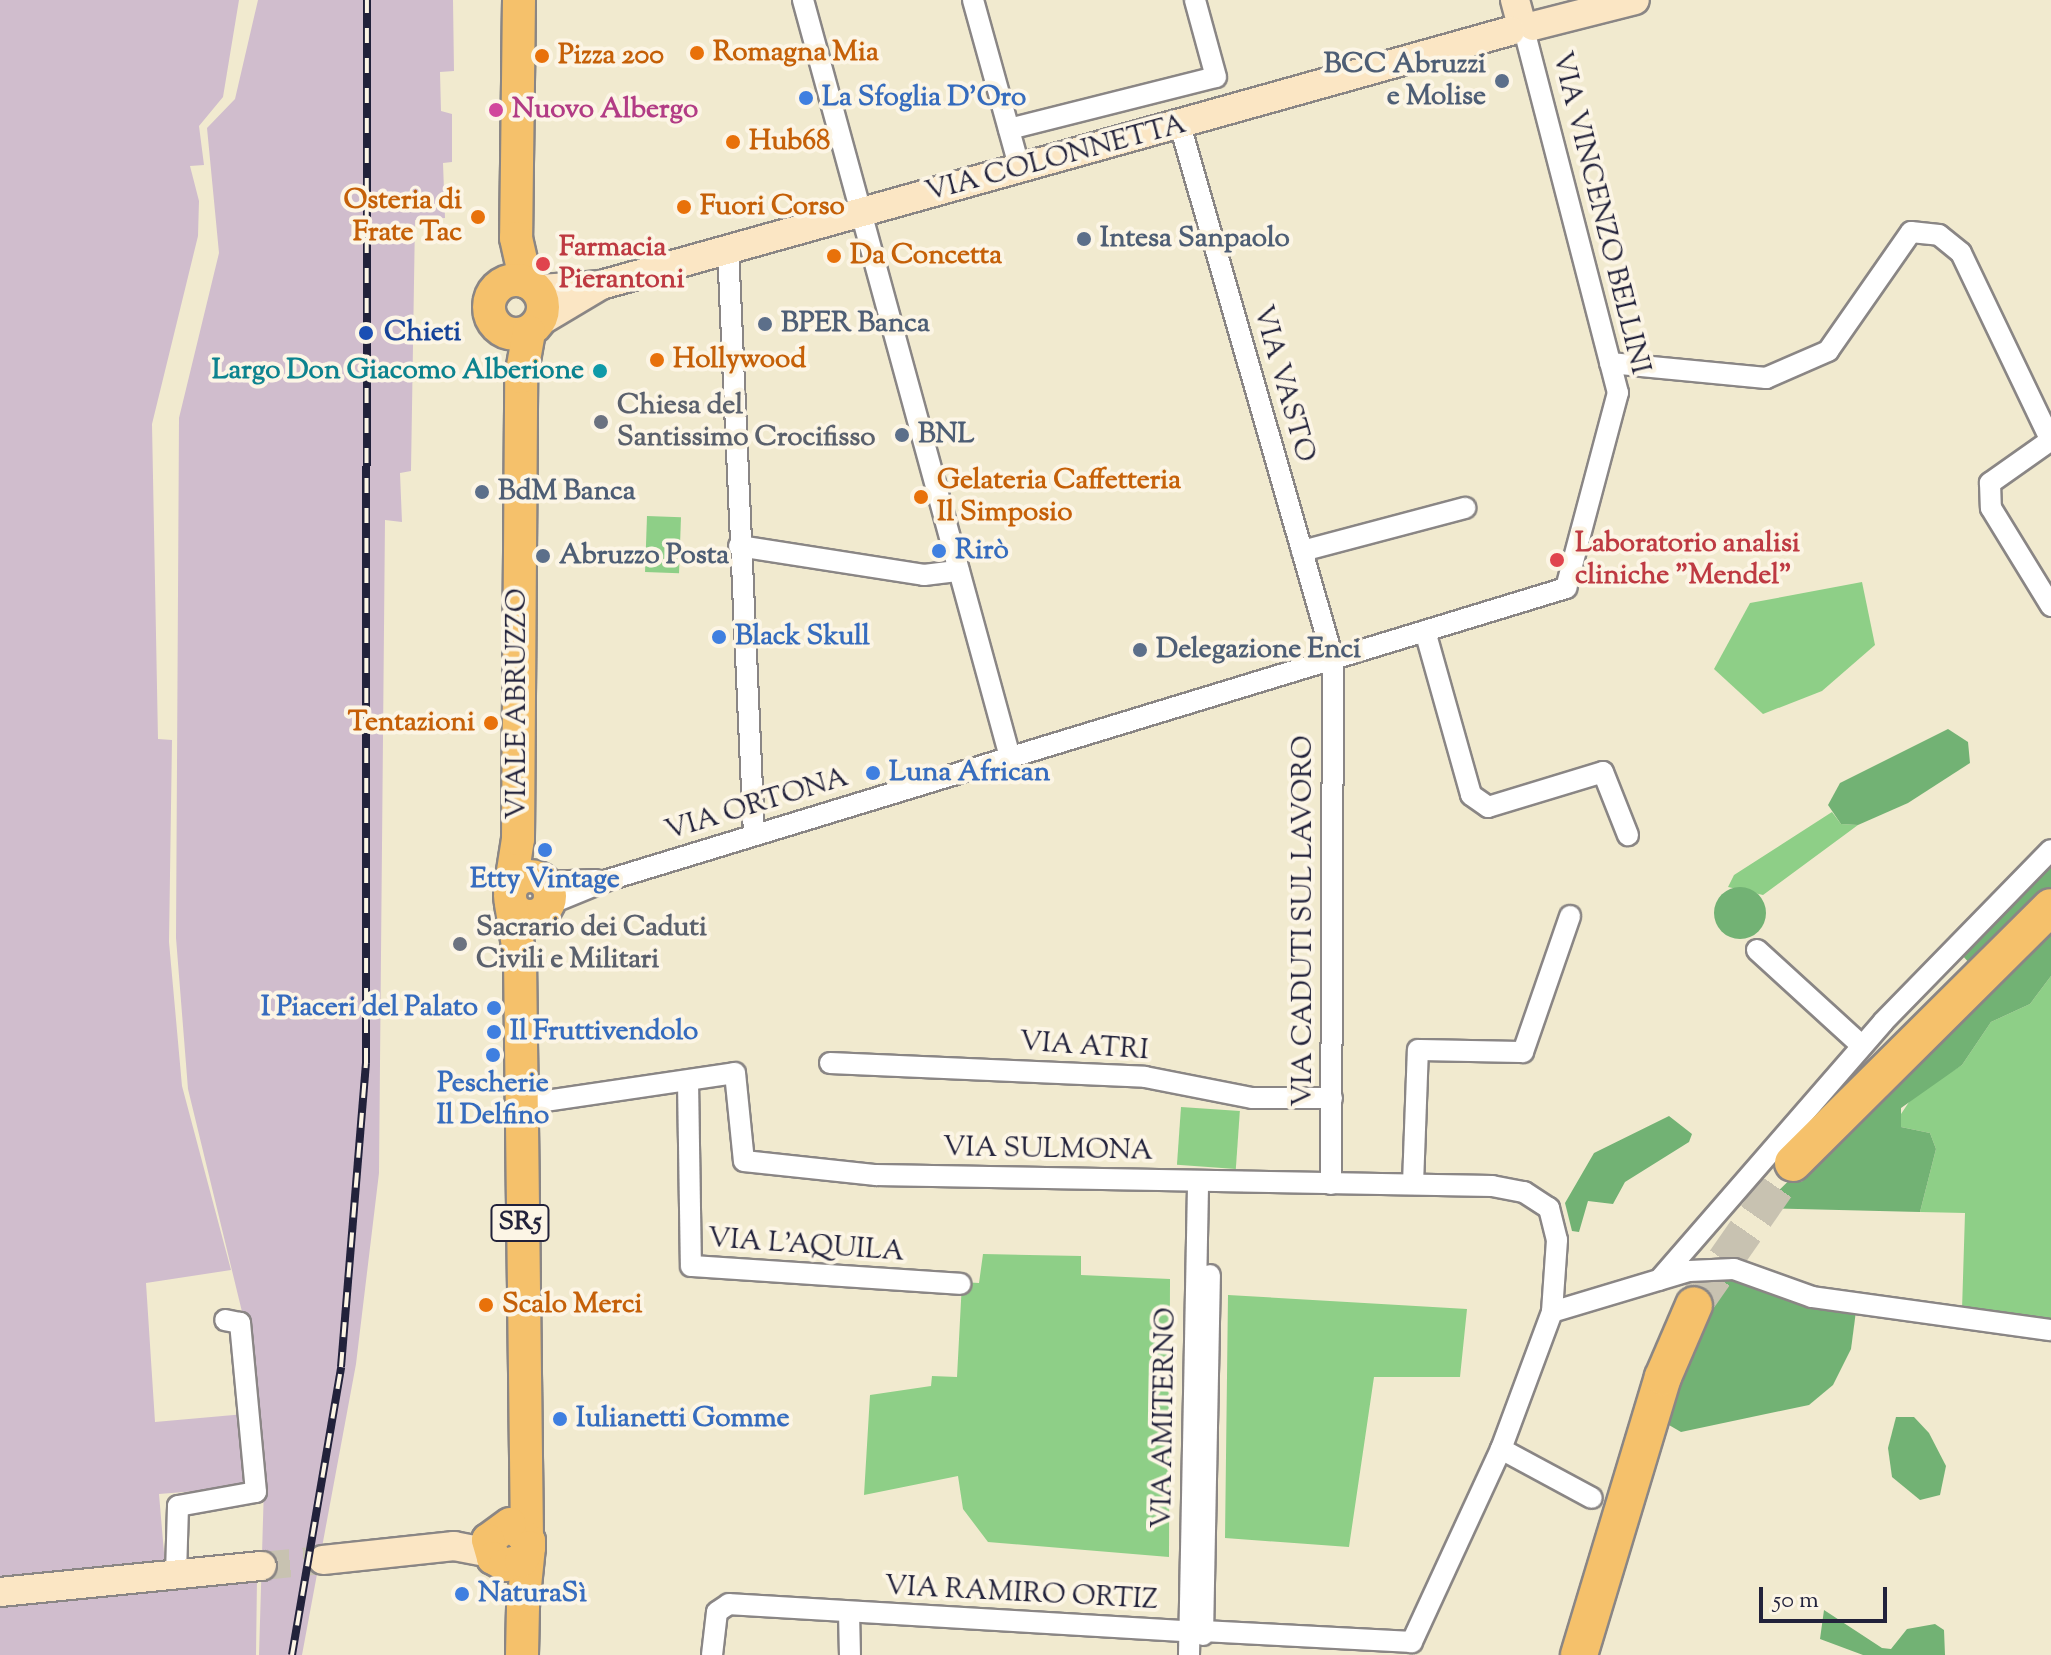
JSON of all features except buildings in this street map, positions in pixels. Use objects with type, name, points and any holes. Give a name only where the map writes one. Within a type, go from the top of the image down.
[{"type":"highway","points":[[1793,1163],[2051,907]]},
{"type":"highway","points":[[1579,1655],[1632,1477],[1694,1305]]},
{"type":"main road","name":"SR5","points":[[519,0],[516,238],[519,329]]},
{"type":"main road","name":"VIA COLONNETTA","points":[[601,285],[1180,125],[1520,22],[1635,0]]},
{"type":"main road","name":"SR5","points":[[517,285],[489,308],[519,329]]},
{"type":"main road","points":[[517,285],[601,285]]},
{"type":"main road","points":[[519,329],[601,285]]},
{"type":"main road","name":"VIALE ABRUZZO","points":[[519,329],[518,839],[530,896],[520,958],[521,1489],[508,1543],[523,1606],[522,1655]]},
{"type":"main road","points":[[323,1560],[508,1543]]},
{"type":"main road","points":[[0,1592],[262,1566]]},
{"type":"street","points":[[803,0],[1010,757]]},
{"type":"street","points":[[973,0],[1020,169]]},
{"type":"street","points":[[1009,129],[1216,77],[1195,0]]},
{"type":"street","name":"VIA VINCENZO BELLINI","points":[[1520,22],[1618,393],[1566,588]]},
{"type":"street","name":"VIA VASTO","points":[[1180,125],[1333,659]]},
{"type":"street","points":[[1610,363],[1766,378],[1828,351],[1911,232],[1939,235],[1961,253],[2051,440],[1990,483],[1991,508],[2051,606]]},
{"type":"street","points":[[728,248],[754,835]]},
{"type":"street","points":[[1302,551],[1465,508]]},
{"type":"street","points":[[739,546],[924,575],[959,571]]},
{"type":"street","name":"VIA ORTONA","points":[[530,896],[608,880],[1566,588]]},
{"type":"street","points":[[1425,631],[1471,795],[1488,807],[1603,772],[1628,835]]},
{"type":"street","name":"VIA CADUTI SUL LAVORO","points":[[1331,1184],[1333,659]]},
{"type":"street","points":[[1659,1280],[1862,1046],[2051,850]]},
{"type":"street","points":[[1413,1184],[1418,1050],[1523,1052],[1570,916]]},
{"type":"street","points":[[1757,950],[1862,1046]]},
{"type":"street","name":"VIA ATRI","points":[[830,1063],[1145,1077],[1252,1098],[1332,1098]]},
{"type":"street","name":"VIA SULMONA","points":[[519,1105],[735,1073],[744,1161],[876,1175],[1492,1186],[1524,1192],[1549,1208],[1557,1240],[1552,1312]]},
{"type":"street","name":"VIA L'AQUILA","points":[[688,1081],[691,1266],[960,1284]]},
{"type":"street","name":"VIA AMITERNO","points":[[1202,1655],[1196,1631],[1204,1182]]},
{"type":"street","points":[[1410,1649],[1501,1449],[1552,1312],[1659,1280],[1734,1269],[1812,1297],[2051,1330]]},
{"type":"street","points":[[176,1574],[178,1506],[256,1492],[240,1323],[225,1320]]},
{"type":"street","points":[[1501,1449],[1592,1498]]},
{"type":"street","name":"VIA RAMIRO ORTIZ","points":[[712,1655],[717,1612],[729,1604],[1196,1631],[1410,1649]]},
{"type":"street","name":"VIA RAMIRO ORTIZ","points":[[849,1612],[850,1655]]},
{"type":"street","name":"VIA AMITERNO","points":[[1189,1655],[1196,1631]]},
{"type":"shaded area","points":[[0,0],[239,0],[223,97],[199,126],[204,165],[190,166],[199,201],[198,236],[152,424],[158,739],[172,740],[169,942],[182,1086],[231,1270],[146,1283],[155,1422],[245,1414],[247,1487],[159,1494],[167,1588],[257,1578],[256,1655],[0,1655]]},
{"type":"shaded area","points":[[258,0],[453,0],[454,71],[440,72],[441,111],[452,114],[452,162],[443,163],[445,218],[415,220],[411,471],[400,473],[402,522],[385,520],[379,1173],[356,1364],[302,1655],[259,1655],[264,1486],[244,1320],[188,1089],[176,938],[179,418],[219,253],[207,128],[235,99]]},
{"type":"green space","points":[[647,516],[681,517],[679,573],[645,572]]},
{"type":"green space","points":[[1862,582],[1875,645],[1822,691],[1763,714],[1714,669],[1750,603]]},
{"type":"green space","points":[[1948,729],[1968,742],[1970,763],[1908,803],[1858,825],[1841,824],[1828,805],[1840,783]]},
{"type":"green space","points":[[1832,812],[1841,824],[1858,825],[1763,895],[1728,887],[1734,875]]},
{"type":"green space","points":[[2051,862],[2051,892],[1971,965],[1962,955]]},
{"type":"green space","points":[[1740,887],[1759,894],[1766,913],[1759,932],[1740,939],[1721,932],[1714,913],[1721,894]]},
{"type":"green space","points":[[2042,933],[2051,936],[2051,976],[2030,1004],[1991,1022],[1962,1065],[1901,1108],[1901,1127],[1930,1133],[1936,1149],[1920,1212],[1761,1208]]},
{"type":"green space","points":[[2051,976],[2051,1323],[1962,1310],[1965,1213],[1920,1212],[1936,1149],[1930,1133],[1901,1127],[1899,1117],[1913,1096],[1962,1065],[1991,1022],[2030,1004]]},
{"type":"green space","points":[[1181,1107],[1240,1111],[1236,1169],[1177,1165]]},
{"type":"green space","points":[[1669,1116],[1692,1134],[1689,1142],[1625,1182],[1613,1204],[1588,1201],[1579,1232],[1572,1231],[1565,1203],[1594,1153]]},
{"type":"green space","points":[[983,1254],[1081,1256],[1081,1275],[1170,1279],[1169,1557],[988,1542],[963,1509],[958,1476],[864,1495],[870,1395],[931,1386],[932,1376],[957,1377],[962,1282],[979,1283]]},
{"type":"green space","points":[[1720,1274],[1856,1311],[1851,1349],[1833,1385],[1809,1405],[1681,1432],[1662,1421]]},
{"type":"green space","points":[[1228,1295],[1467,1309],[1460,1377],[1374,1377],[1349,1547],[1225,1538]]},
{"type":"green space","points":[[1896,1417],[1914,1417],[1929,1433],[1946,1466],[1940,1495],[1920,1500],[1892,1477],[1888,1448]]},
{"type":"green space","points":[[1824,1610],[1882,1648],[1891,1649],[1907,1629],[1935,1624],[1944,1630],[1945,1655],[1863,1655],[1820,1639]]},
{"type":"tunnel","points":[[1694,1305],[1793,1163]]},
{"type":"tunnel","points":[[262,1566],[323,1560]]},
{"type":"railway","points":[[292,1655],[341,1367],[366,1063],[367,0]]},
{"type":"place","name":"Romagna Mia","points":[[697,53]]},
{"type":"place","name":"Pizza 200","points":[[542,56]]},
{"type":"place","name":"BCC Abruzzi e Molise","points":[[1502,81]]},
{"type":"place","name":"La Sfoglia D'Oro","points":[[806,98]]},
{"type":"place","name":"Nuovo Albergo","points":[[496,110]]},
{"type":"place","name":"Hub68","points":[[733,142]]},
{"type":"place","name":"Fuori Corso","points":[[684,207]]},
{"type":"place","name":"Osteria di Frate Tac","points":[[478,217]]},
{"type":"place","name":"Intesa Sanpaolo","points":[[1084,239]]},
{"type":"place","name":"Da Concetta","points":[[834,256]]},
{"type":"place","name":"Farmacia Pierantoni","points":[[543,264]]},
{"type":"place","name":"BPER Banca","points":[[765,324]]},
{"type":"place","name":"Chieti","points":[[366,333]]},
{"type":"place","name":"Hollywood","points":[[657,360]]},
{"type":"place","name":"Largo Don Giacomo Alberione","points":[[600,371]]},
{"type":"place","name":"Chiesa del Santissimo Crocifisso","points":[[601,422]]},
{"type":"place","name":"BNL","points":[[902,435]]},
{"type":"place","name":"BdM Banca","points":[[482,492]]},
{"type":"place","name":"Gelateria Caffetteria Il Simposio","points":[[921,497]]},
{"type":"place","name":"Rirò","points":[[939,551]]},
{"type":"place","name":"Abruzzo Posta","points":[[543,556]]},
{"type":"place","name":"Laboratorio analisi cliniche \"Mendel\"","points":[[1557,560]]},
{"type":"place","name":"Black Skull","points":[[719,637]]},
{"type":"place","name":"Delegazione Enci","points":[[1140,650]]},
{"type":"place","name":"Tentazioni","points":[[491,723]]},
{"type":"place","name":"Luna African","points":[[873,773]]},
{"type":"place","name":"Etty Vintage","points":[[545,850]]},
{"type":"place","name":"Sacrario dei Caduti Civili e Militari","points":[[460,944]]},
{"type":"place","name":"I Piaceri del Palato","points":[[494,1008]]},
{"type":"place","name":"Il Fruttivendolo","points":[[494,1032]]},
{"type":"place","name":"Pescherie Il Delfino","points":[[493,1055]]},
{"type":"place","name":"Scalo Merci","points":[[486,1305]]},
{"type":"place","name":"Iulianetti Gomme","points":[[560,1419]]},
{"type":"place","name":"NaturaSì","points":[[462,1594]]}]
